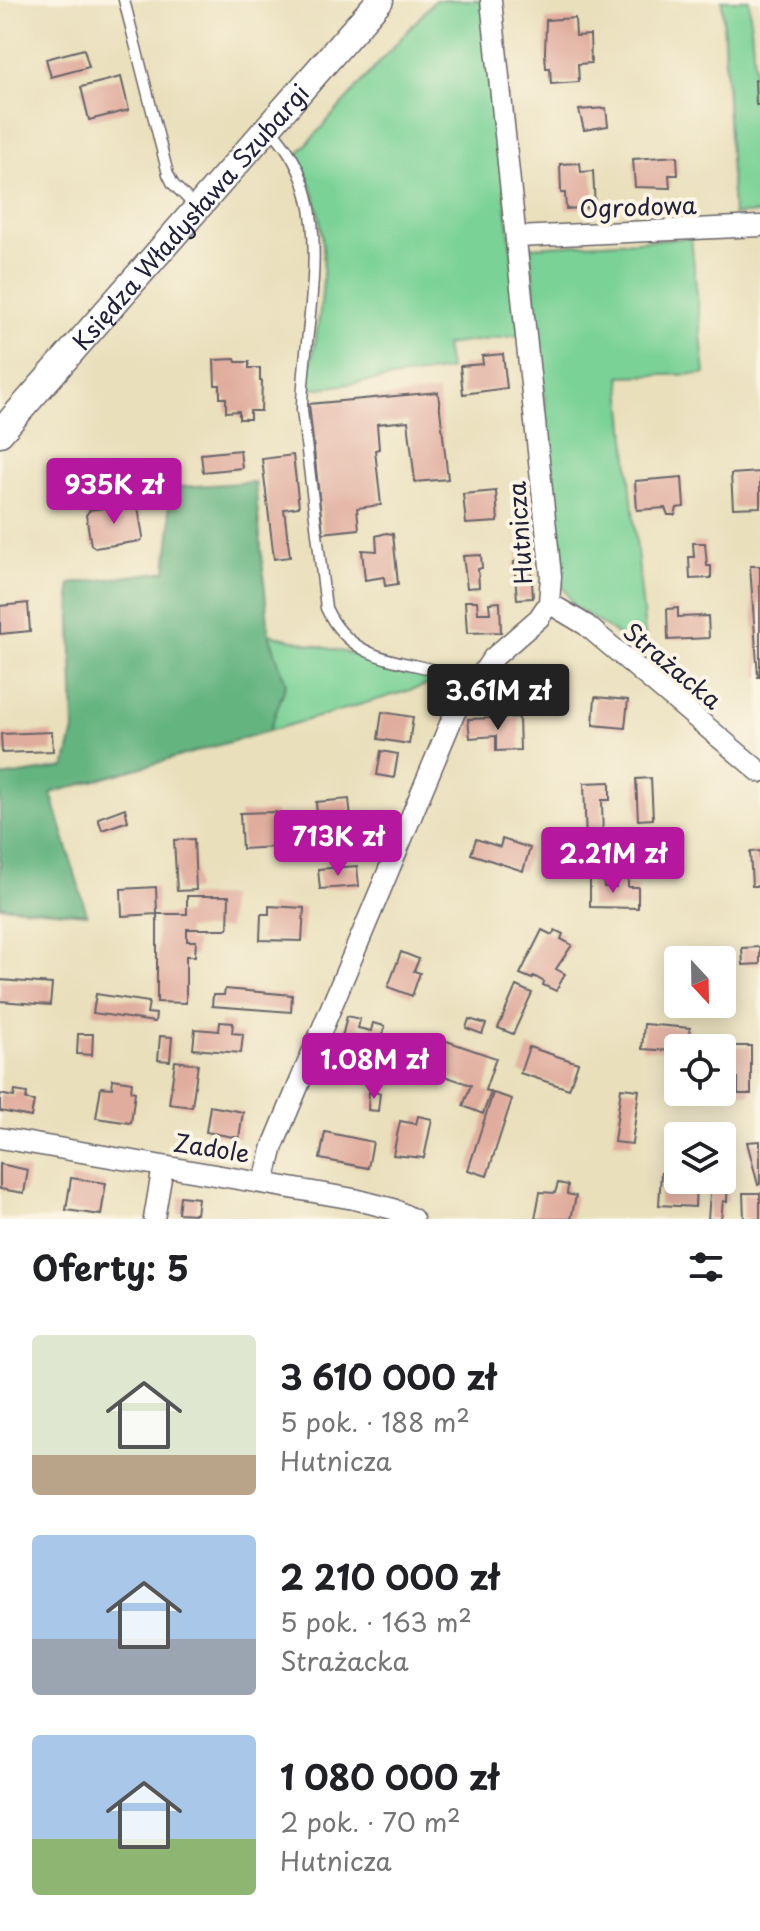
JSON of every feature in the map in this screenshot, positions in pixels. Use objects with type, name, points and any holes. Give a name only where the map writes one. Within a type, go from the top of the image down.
[{"type":"street","name":"Księdza Władysława Szubargi","points":[[0,433],[380,0]]},
{"type":"street","name":"Hutnicza","points":[[264,1182],[273,1146],[455,712],[493,658],[539,618],[549,603],[551,576],[491,0]]},
{"type":"street","name":"Ogrodowa","points":[[517,237],[760,226]]},
{"type":"street","name":"Strażacka","points":[[549,603],[586,625],[760,772]]},
{"type":"street","name":"Zadole","points":[[0,1138],[354,1199],[393,1209],[413,1219]]},
{"type":"street","points":[[154,1219],[163,1166]]},
{"type":"lane","points":[[124,0],[163,161],[173,184],[197,208]]},
{"type":"lane","points":[[268,127],[279,137],[300,174],[314,244],[314,284],[302,377],[302,410],[326,608],[335,627],[347,639],[374,654],[399,664],[436,668],[473,683]]},
{"type":"green space","points":[[435,0],[483,0],[521,335],[445,345],[449,370],[306,390],[322,298],[323,252],[315,199],[298,154]]},
{"type":"green space","points":[[722,0],[749,0],[760,143],[760,213],[733,215]]},
{"type":"green space","points":[[691,238],[705,374],[620,376],[647,654],[574,606],[563,587],[530,247]]},
{"type":"green space","points":[[255,482],[269,634],[286,684],[269,731],[51,793],[87,914],[0,906],[0,777],[65,767],[74,730],[70,584],[166,571],[171,524],[166,488]]},
{"type":"green space","points":[[269,634],[376,660],[442,681],[269,731],[286,684]]},
{"type":"building","points":[[575,18],[576,36],[590,35],[591,63],[578,64],[579,82],[551,84],[550,68],[546,68],[546,20]]},
{"type":"building","points":[[84,49],[89,67],[51,77],[46,59]]},
{"type":"building","points":[[121,77],[129,110],[89,120],[81,87]]},
{"type":"building","points":[[755,80],[760,80],[760,105],[756,105]]},
{"type":"building","points":[[606,108],[608,126],[584,130],[579,110]]},
{"type":"building","points":[[677,156],[678,175],[669,175],[670,188],[635,187],[633,159]]},
{"type":"building","points":[[580,163],[581,172],[593,171],[595,207],[566,209],[565,193],[561,193],[560,164]]},
{"type":"building","points":[[503,354],[507,388],[463,394],[460,366],[483,364],[482,356]]},
{"type":"building","points":[[235,359],[236,362],[249,362],[249,368],[260,368],[261,411],[250,411],[250,419],[239,419],[239,411],[226,412],[226,398],[220,398],[220,385],[215,385],[214,360]]},
{"type":"building","points":[[438,392],[448,479],[415,482],[408,421],[377,424],[379,449],[375,450],[381,505],[357,508],[359,529],[323,533],[309,404]]},
{"type":"building","points":[[240,450],[242,468],[203,472],[201,454]]},
{"type":"building","points":[[293,455],[299,507],[284,509],[290,557],[274,559],[262,459]]},
{"type":"building","points":[[760,472],[760,507],[733,508],[731,474]]},
{"type":"building","points":[[682,477],[684,507],[677,508],[675,515],[668,515],[665,508],[637,510],[635,481]]},
{"type":"building","points":[[496,491],[498,522],[466,524],[463,494]]},
{"type":"building","points":[[133,504],[138,507],[143,537],[140,541],[95,548],[91,545],[86,515],[90,510]]},
{"type":"building","points":[[393,534],[398,584],[385,586],[384,577],[365,580],[362,550],[377,551],[376,536]]},
{"type":"building","points":[[693,543],[705,543],[711,578],[690,579],[689,557],[694,557]]},
{"type":"building","points":[[530,550],[533,598],[517,599],[514,562],[518,562],[517,551]]},
{"type":"building","points":[[481,555],[479,587],[467,588],[463,556]]},
{"type":"building","points":[[750,566],[760,566],[760,677],[758,677]]},
{"type":"building","points":[[465,601],[477,601],[478,613],[490,613],[489,603],[500,602],[501,632],[467,633]]},
{"type":"building","points":[[28,603],[30,631],[0,634],[0,606]]},
{"type":"building","points":[[678,608],[678,617],[708,616],[709,638],[668,640],[667,609]]},
{"type":"building","points":[[595,697],[628,700],[625,728],[593,725]]},
{"type":"building","points":[[382,712],[413,717],[409,744],[378,739]]},
{"type":"building","points":[[519,717],[520,750],[496,751],[496,736],[470,738],[468,719]]},
{"type":"building","points":[[52,732],[53,751],[2,753],[1,734]]},
{"type":"building","points":[[381,751],[398,754],[394,778],[377,775]]},
{"type":"building","points":[[651,778],[653,819],[638,820],[636,779]]},
{"type":"building","points":[[610,782],[610,800],[602,800],[603,843],[586,844],[584,783]]},
{"type":"building","points":[[349,799],[352,828],[318,832],[316,802]]},
{"type":"building","points":[[125,808],[128,821],[102,830],[98,818]]},
{"type":"building","points":[[276,812],[277,847],[242,849],[240,813]]},
{"type":"building","points":[[194,839],[196,890],[177,891],[174,840]]},
{"type":"building","points":[[476,839],[500,847],[502,839],[530,848],[523,871],[471,854]]},
{"type":"building","points":[[654,846],[655,867],[642,868],[640,847]]},
{"type":"building","points":[[760,851],[760,886],[752,886],[750,852]]},
{"type":"building","points":[[357,866],[359,886],[320,889],[318,869]]},
{"type":"building","points":[[590,879],[603,879],[604,887],[616,887],[616,879],[628,879],[628,887],[638,887],[638,908],[590,907]]},
{"type":"building","points":[[156,887],[157,914],[122,916],[121,889]]},
{"type":"building","points":[[187,896],[229,896],[228,929],[187,929],[187,941],[196,941],[195,956],[186,956],[186,1003],[157,1002],[157,914],[187,914]]},
{"type":"building","points":[[269,906],[304,908],[302,941],[260,940],[261,914],[269,914]]},
{"type":"building","points":[[542,930],[552,935],[555,930],[563,934],[561,939],[572,945],[556,969],[565,974],[556,991],[534,976],[532,979],[520,974]]},
{"type":"building","points":[[760,947],[760,964],[743,965],[742,948]]},
{"type":"building","points":[[401,952],[419,959],[414,971],[420,973],[412,996],[388,987]]},
{"type":"building","points":[[0,980],[52,984],[50,1005],[0,1001]]},
{"type":"building","points":[[516,986],[532,993],[513,1034],[498,1028]]},
{"type":"building","points":[[225,989],[292,995],[291,1012],[212,1006],[213,995],[224,995]]},
{"type":"building","points":[[96,994],[149,1002],[147,1013],[156,1014],[155,1022],[93,1013]]},
{"type":"building","points":[[347,1016],[360,1019],[358,1028],[371,1031],[373,1023],[385,1026],[379,1051],[354,1046],[353,1053],[339,1050]]},
{"type":"building","points":[[469,1019],[486,1024],[482,1034],[466,1028]]},
{"type":"building","points":[[220,1022],[233,1023],[232,1033],[243,1034],[241,1053],[193,1049],[195,1029],[219,1031]]},
{"type":"building","points":[[644,1024],[690,1028],[690,1034],[664,1034],[664,1050],[642,1049]]},
{"type":"building","points":[[78,1034],[93,1034],[92,1055],[77,1054]]},
{"type":"building","points":[[160,1036],[172,1037],[170,1061],[158,1060]]},
{"type":"building","points":[[438,1038],[496,1058],[485,1090],[491,1092],[483,1114],[463,1106],[471,1085],[427,1070]]},
{"type":"building","points":[[736,1046],[751,1046],[751,1094],[738,1094]]},
{"type":"building","points":[[529,1047],[578,1063],[569,1089],[520,1073]]},
{"type":"building","points":[[175,1061],[198,1064],[192,1107],[169,1104]]},
{"type":"building","points":[[113,1079],[132,1082],[131,1091],[135,1092],[131,1123],[96,1118],[101,1087],[112,1088]]},
{"type":"building","points":[[621,1088],[639,1090],[632,1144],[614,1142]]},
{"type":"building","points":[[15,1091],[27,1093],[26,1100],[34,1101],[31,1117],[0,1111],[0,1094],[14,1097]]},
{"type":"building","points":[[369,1092],[380,1093],[378,1111],[368,1110]]},
{"type":"building","points":[[493,1093],[512,1099],[487,1176],[468,1170]]},
{"type":"building","points":[[210,1106],[243,1112],[239,1138],[206,1132]]},
{"type":"building","points":[[418,1116],[432,1119],[424,1158],[393,1155],[400,1121],[416,1124]]},
{"type":"building","points":[[325,1132],[373,1142],[368,1168],[320,1159]]},
{"type":"building","points":[[760,1141],[760,1184],[758,1185],[747,1142]]},
{"type":"building","points":[[0,1164],[28,1170],[24,1193],[0,1189]]},
{"type":"building","points":[[661,1173],[664,1173],[664,1194],[695,1194],[695,1207],[659,1205]]},
{"type":"building","points":[[71,1178],[106,1183],[101,1215],[66,1210]]},
{"type":"building","points":[[558,1183],[568,1185],[567,1194],[576,1196],[571,1219],[535,1219],[540,1192],[555,1193]]},
{"type":"building","points":[[743,1193],[760,1193],[760,1219],[744,1219]]},
{"type":"building","points":[[710,1194],[727,1194],[727,1202],[723,1201],[721,1219],[708,1219]]},
{"type":"building","points":[[180,1196],[198,1198],[196,1214],[178,1213]]}]
